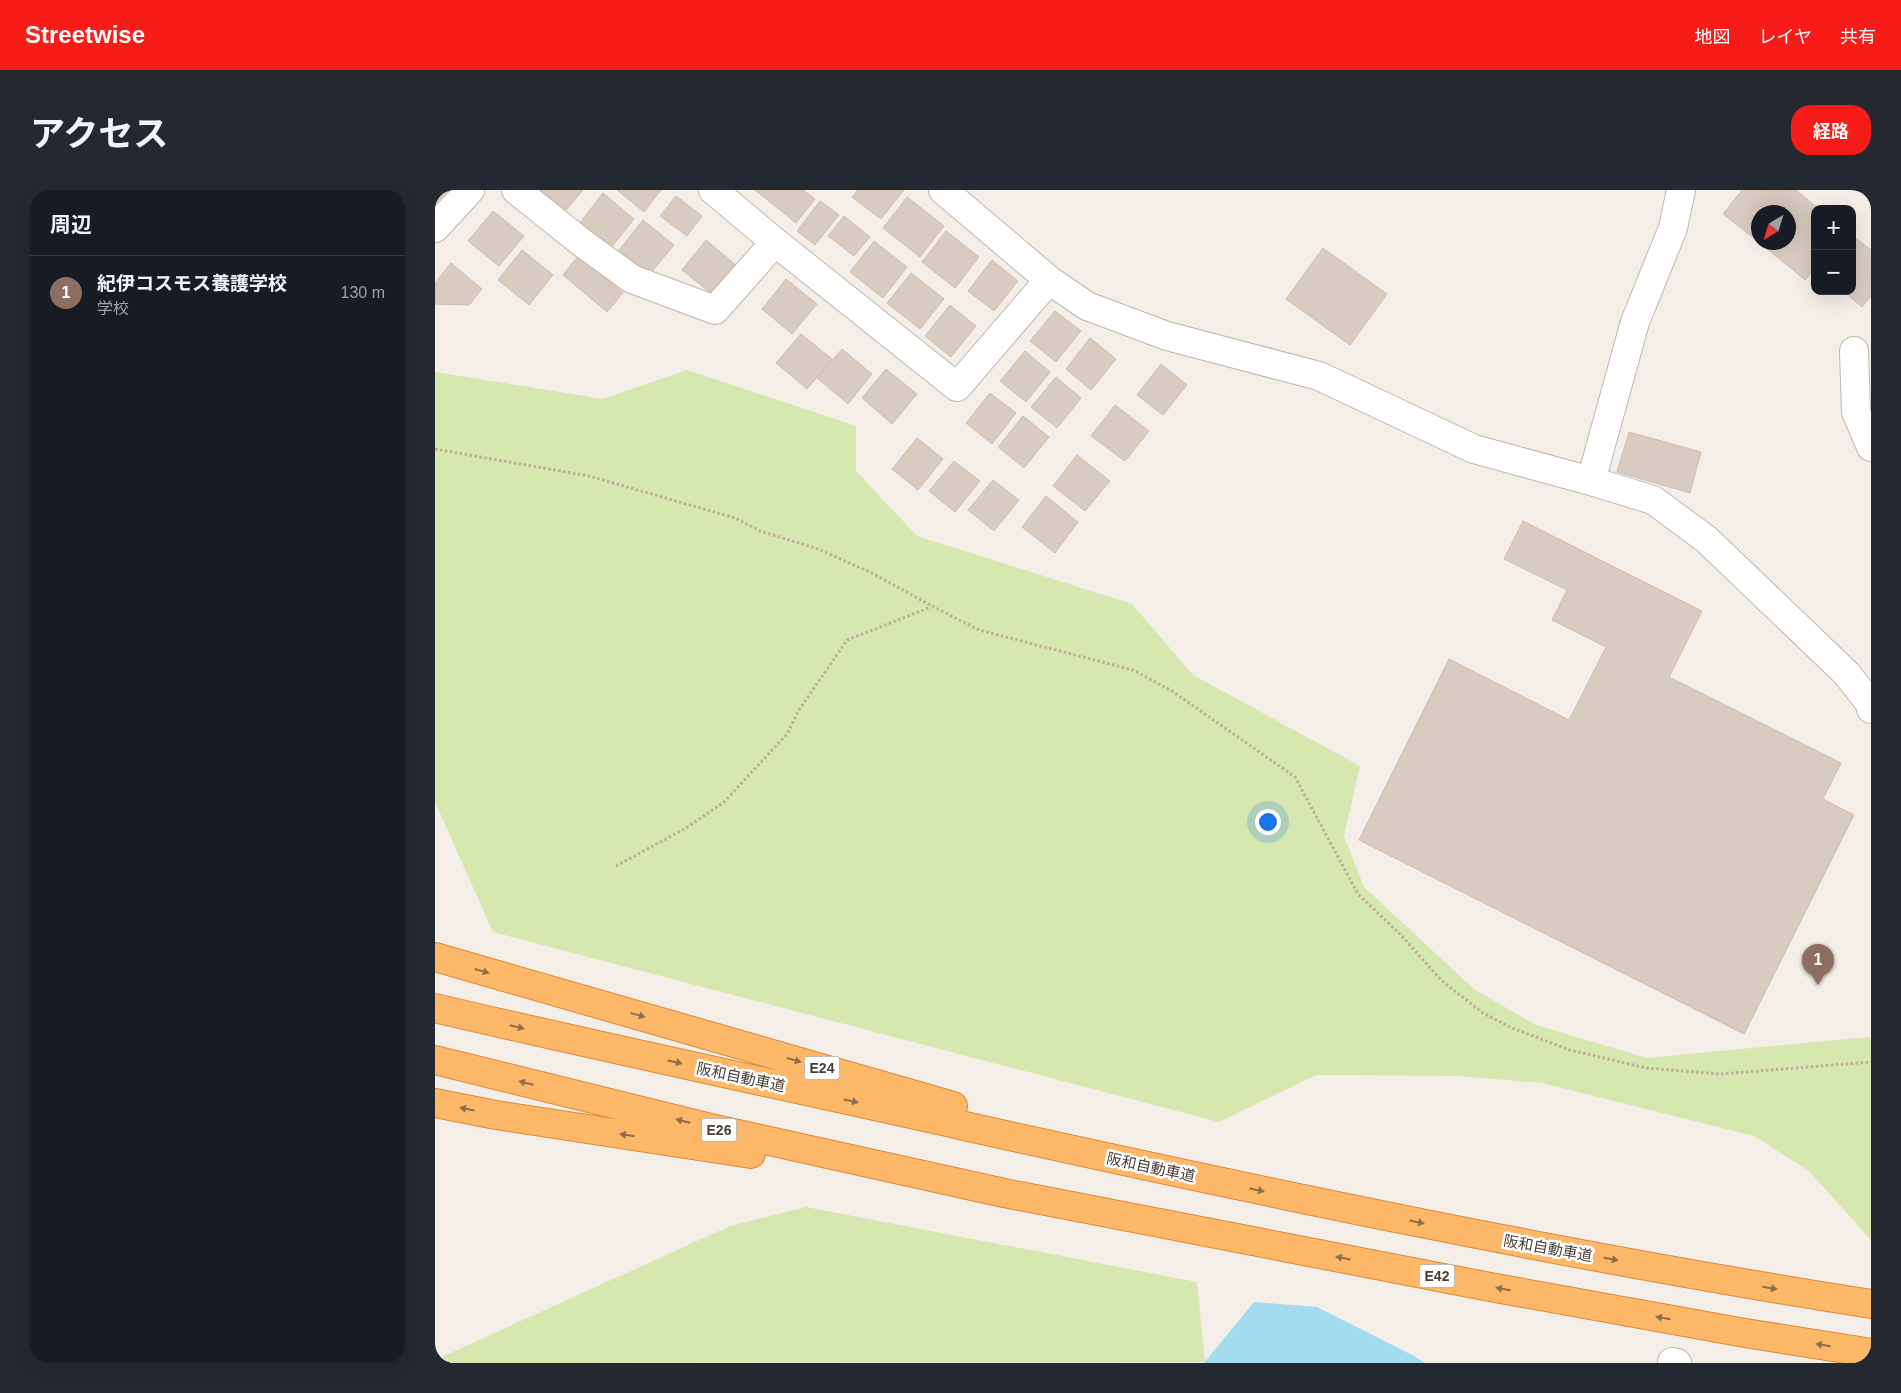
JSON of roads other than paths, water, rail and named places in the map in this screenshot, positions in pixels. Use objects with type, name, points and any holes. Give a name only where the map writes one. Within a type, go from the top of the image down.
[{"type":"highway","name":"E24","points":[[435,957],[1209,1180]]},
{"type":"highway","name":"阪和自動車道","points":[[435,1008],[1209,1180],[1496,1238],[1750,1285],[1871,1304]]},
{"type":"highway","name":"E26","points":[[435,1060],[715,1129],[1004,1193]]},
{"type":"highway","points":[[435,1103],[496,1115],[1004,1193]]},
{"type":"highway","name":"E42","points":[[1004,1193],[1500,1288],[1745,1333],[1871,1353]]},
{"type":"street","points":[[435,228],[470,190]]},
{"type":"street","points":[[516,190],[581,242],[632,279],[715,310],[775,242]]},
{"type":"street","points":[[713,190],[775,242],[957,387],[1049,280]]},
{"type":"street","points":[[943,190],[1049,280],[1087,306],[1167,336],[1319,376],[1474,449],[1653,500],[1706,539],[1846,673],[1870,704]]},
{"type":"street","points":[[1591,481],[1635,322],[1673,228],[1681,190]]},
{"type":"street","points":[[1853,351],[1856,412],[1871,447]]},
{"type":"water","points":[[1254,1302],[1317,1307],[1425,1363],[1204,1363]]},
{"type":"place","name":"紀伊コスモス養護学校","points":[[1818,985]]}]
